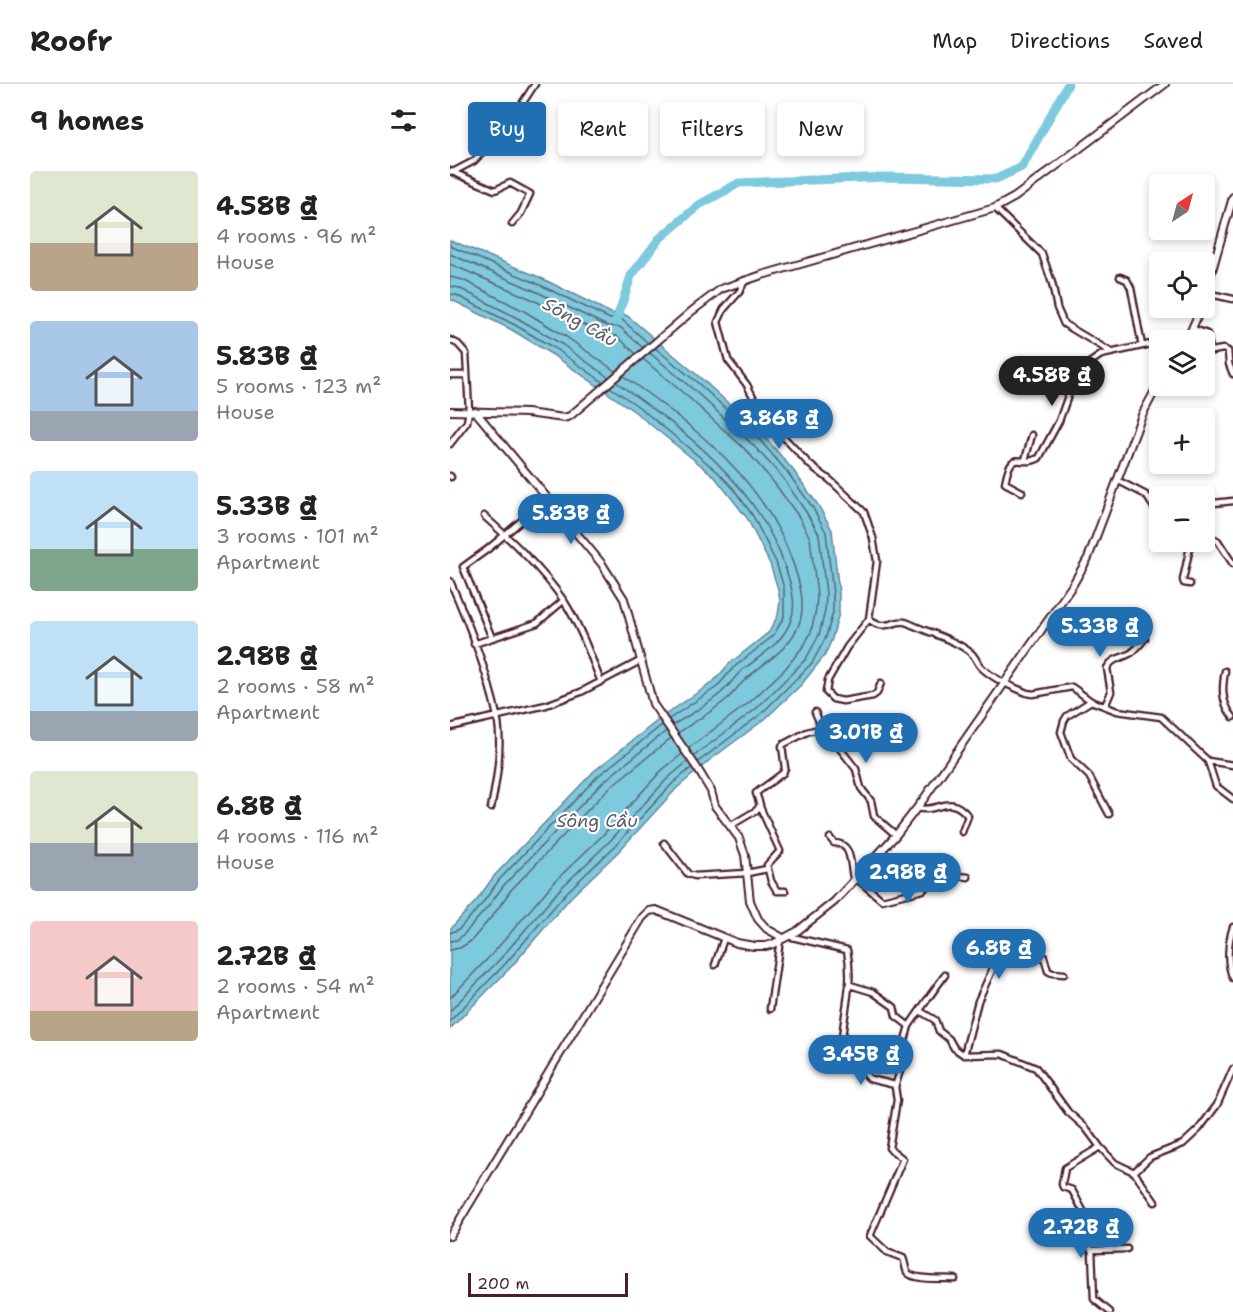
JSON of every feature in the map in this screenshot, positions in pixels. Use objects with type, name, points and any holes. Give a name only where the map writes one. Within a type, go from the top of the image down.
[{"type":"street","points":[[451,171],[474,161],[508,125],[535,84]]},
{"type":"street","points":[[450,411],[527,413],[564,418],[570,416],[692,310],[721,289],[745,280],[995,208],[1015,197],[1165,84]]},
{"type":"street","points":[[451,171],[495,190],[510,183],[530,194],[521,213],[512,224]]},
{"type":"street","points":[[1215,261],[1233,197]]},
{"type":"street","points":[[995,208],[1042,254],[1052,283],[1057,308],[1064,324],[1111,352]]},
{"type":"street","points":[[1120,277],[1127,280],[1131,288],[1142,346]]},
{"type":"street","points":[[745,280],[741,291],[724,309],[718,322],[728,360],[747,385],[765,417],[810,465],[830,480],[864,512],[877,561],[869,619],[847,647],[828,680],[826,692],[833,699],[843,701],[873,696],[881,684]]},
{"type":"street","points":[[1215,297],[1233,299]]},
{"type":"street","points":[[450,340],[458,344],[466,353],[472,411],[467,422],[450,444]]},
{"type":"street","points":[[1022,492],[1005,482],[1012,462],[1016,459],[1036,460],[1039,458],[1059,421],[1078,372],[1101,355],[1149,344]]},
{"type":"street","points":[[1215,350],[1228,351],[1233,374]]},
{"type":"street","points":[[450,375],[467,375]]},
{"type":"street","points":[[450,1236],[642,918],[649,911],[656,910],[724,938],[754,946],[773,944],[815,918],[834,902],[896,835],[1070,590],[1085,564],[1142,415],[1152,396]]},
{"type":"street","points":[[472,411],[597,557],[618,587],[624,599],[653,704],[697,768],[711,791],[714,803],[743,847],[750,902],[758,920],[767,929],[784,938],[847,950],[850,985],[841,1059],[866,1068],[866,1075],[870,1079],[895,1085]]},
{"type":"street","points":[[1025,460],[1032,435]]},
{"type":"street","points":[[1118,480],[1146,495],[1149,500]]},
{"type":"street","points":[[492,638],[464,567],[547,499]]},
{"type":"street","points":[[1215,503],[1233,501]]},
{"type":"street","points":[[484,516],[529,559],[563,601],[583,636],[601,682]]},
{"type":"street","points":[[1215,539],[1233,564]]},
{"type":"street","points":[[1189,552],[1183,580],[1184,583],[1190,584]]},
{"type":"street","points":[[450,581],[486,677],[496,716],[498,752],[491,808]]},
{"type":"street","points":[[474,644],[537,622],[563,601]]},
{"type":"street","points":[[869,619],[879,625],[904,621],[945,638],[970,652],[981,668],[1005,683],[1033,694],[1072,687],[1091,700],[1126,713],[1159,716],[1208,761],[1216,786],[1233,799]]},
{"type":"street","points":[[1106,706],[1111,692],[1108,664],[1134,651],[1145,638]]},
{"type":"street","points":[[450,727],[542,707],[581,692],[640,661]]},
{"type":"street","points":[[1225,671],[1223,696],[1233,717]]},
{"type":"street","points":[[1091,700],[1067,717],[1061,732],[1071,759],[1089,776],[1109,814]]},
{"type":"street","points":[[815,712],[822,728]]},
{"type":"street","points":[[785,891],[777,891],[767,870],[767,865],[780,851],[756,793],[785,770],[782,746],[807,732],[834,728],[834,741],[856,769],[861,788],[871,801],[874,816],[896,835]]},
{"type":"street","points":[[1208,761],[1233,765]]},
{"type":"street","points":[[917,808],[925,810],[947,804],[955,805],[968,816],[962,832]]},
{"type":"street","points":[[730,826],[760,807]]},
{"type":"street","points":[[830,837],[834,843],[841,843],[845,846],[855,880],[882,900],[923,890],[927,873],[968,877]]},
{"type":"street","points":[[664,843],[688,874],[694,876],[767,870]]},
{"type":"street","points":[[1233,927],[1229,940],[1229,968],[1233,978]]},
{"type":"street","points":[[715,965],[724,938]]},
{"type":"street","points":[[770,1010],[784,938]]},
{"type":"street","points":[[964,1055],[976,1008],[999,955],[1018,959],[1044,957],[1048,971],[1052,974],[1064,974]]},
{"type":"street","points":[[945,975],[909,1026],[903,1047],[904,1058],[895,1085],[897,1100],[889,1148],[903,1159],[870,1236],[888,1252],[905,1260],[910,1275],[933,1280],[954,1279]]},
{"type":"street","points":[[850,985],[873,992],[894,1006],[896,1016],[909,1026]]},
{"type":"street","points":[[920,1011],[935,1020],[939,1031],[949,1039],[954,1048],[964,1055],[1002,1054],[1033,1065],[1062,1104],[1086,1128],[1100,1147],[1119,1166],[1134,1172],[1155,1202]]},
{"type":"street","points":[[1134,1172],[1150,1157],[1183,1144],[1199,1129],[1217,1105],[1233,1069]]},
{"type":"street","points":[[1100,1147],[1065,1168],[1063,1186],[1072,1190],[1087,1218],[1086,1243],[1092,1250],[1094,1300],[1110,1312]]},
{"type":"street","points":[[1092,1250],[1127,1249]]},
{"type":"water","name":"Sông Cầu","points":[[450,240],[539,277],[613,314],[617,310],[629,317],[763,435],[793,470],[818,505],[832,530],[839,613],[825,655],[801,685],[765,719],[677,788],[618,852],[571,897],[511,967],[450,1029],[450,929],[477,900],[494,876],[594,771],[662,717],[713,682],[729,664],[769,632],[778,615],[780,601],[770,564],[747,518],[714,476],[635,412],[556,357],[512,330],[450,299]]},
{"type":"waterway","points":[[616,322],[631,276],[659,239],[699,205],[739,183],[888,177],[996,179],[1022,167],[1068,84]]}]
